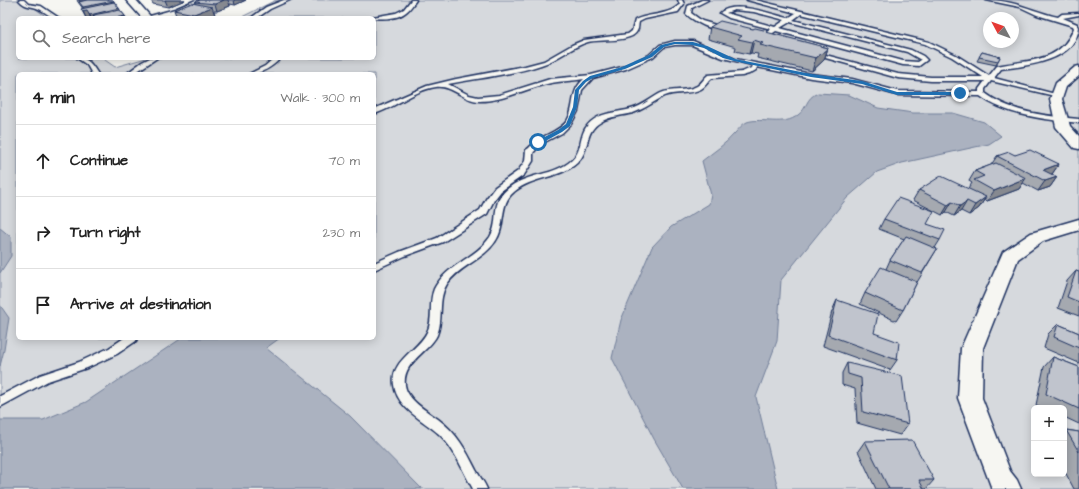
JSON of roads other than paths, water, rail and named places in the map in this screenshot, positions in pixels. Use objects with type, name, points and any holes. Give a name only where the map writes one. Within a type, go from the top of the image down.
[{"type":"street","points":[[131,0],[146,16]]},
{"type":"street","points":[[159,16],[204,0]]},
{"type":"street","points":[[1079,70],[1060,86],[1056,99],[1064,127],[1079,144]]},
{"type":"street","points":[[1008,489],[1000,479],[970,398],[972,348],[1010,256],[1037,237],[1079,224]]},
{"type":"lane","points":[[21,0],[27,5],[39,7],[53,16]]},
{"type":"lane","points":[[257,16],[268,8],[288,0]]},
{"type":"lane","points":[[376,17],[397,14],[407,9],[410,3],[414,0]]},
{"type":"lane","points":[[376,111],[414,92],[437,85],[500,74],[540,64],[575,45],[586,41],[618,38],[630,35],[635,30],[637,21],[643,18],[676,11],[682,4],[680,0]]},
{"type":"lane","points":[[706,0],[690,7],[688,13],[701,22],[730,31]]},
{"type":"lane","points":[[749,0],[927,43],[954,56],[990,79]]},
{"type":"lane","points":[[982,94],[982,90],[999,67],[1040,61],[1065,49],[1071,44],[1077,28],[1075,25],[1039,14],[1021,6],[988,0]]},
{"type":"lane","points":[[727,9],[741,9],[789,20],[909,51],[922,57],[924,60],[919,64],[903,63],[731,17],[722,13],[727,9]]},
{"type":"lane","points":[[775,39],[762,34],[776,29],[801,12]]},
{"type":"lane","points":[[1062,20],[1060,18],[1062,16],[1079,14]]},
{"type":"lane","points":[[437,85],[448,86],[467,96],[478,99],[500,97],[550,81],[591,77],[624,68],[651,56],[662,46],[674,43],[693,43],[725,57],[811,76]]},
{"type":"lane","points":[[807,52],[898,76],[931,80],[958,78],[990,79],[1057,96]]},
{"type":"lane","points":[[83,60],[89,64],[94,72]]},
{"type":"lane","points":[[132,72],[150,60]]},
{"type":"lane","points":[[256,72],[267,67],[276,60]]},
{"type":"lane","points":[[747,73],[754,69],[755,64]]},
{"type":"lane","points":[[480,489],[450,437],[412,406],[402,394],[400,376],[404,365],[432,334],[435,328],[435,303],[439,288],[451,273],[486,247],[496,235],[501,202],[510,191],[522,183],[571,164],[581,154],[585,133],[589,126],[594,122],[609,115],[633,111],[643,107],[666,93],[699,87],[710,76],[755,71],[768,71],[857,82],[897,93],[942,92],[982,94],[996,104],[1010,108],[1079,121]]},
{"type":"lane","points":[[376,266],[402,254],[440,240],[484,212],[490,199],[498,189],[521,173],[529,161],[529,152],[538,142],[560,131],[568,125],[575,107],[577,90],[591,77]]},
{"type":"lane","points":[[0,402],[44,378],[83,365],[113,351],[129,340]]}]
